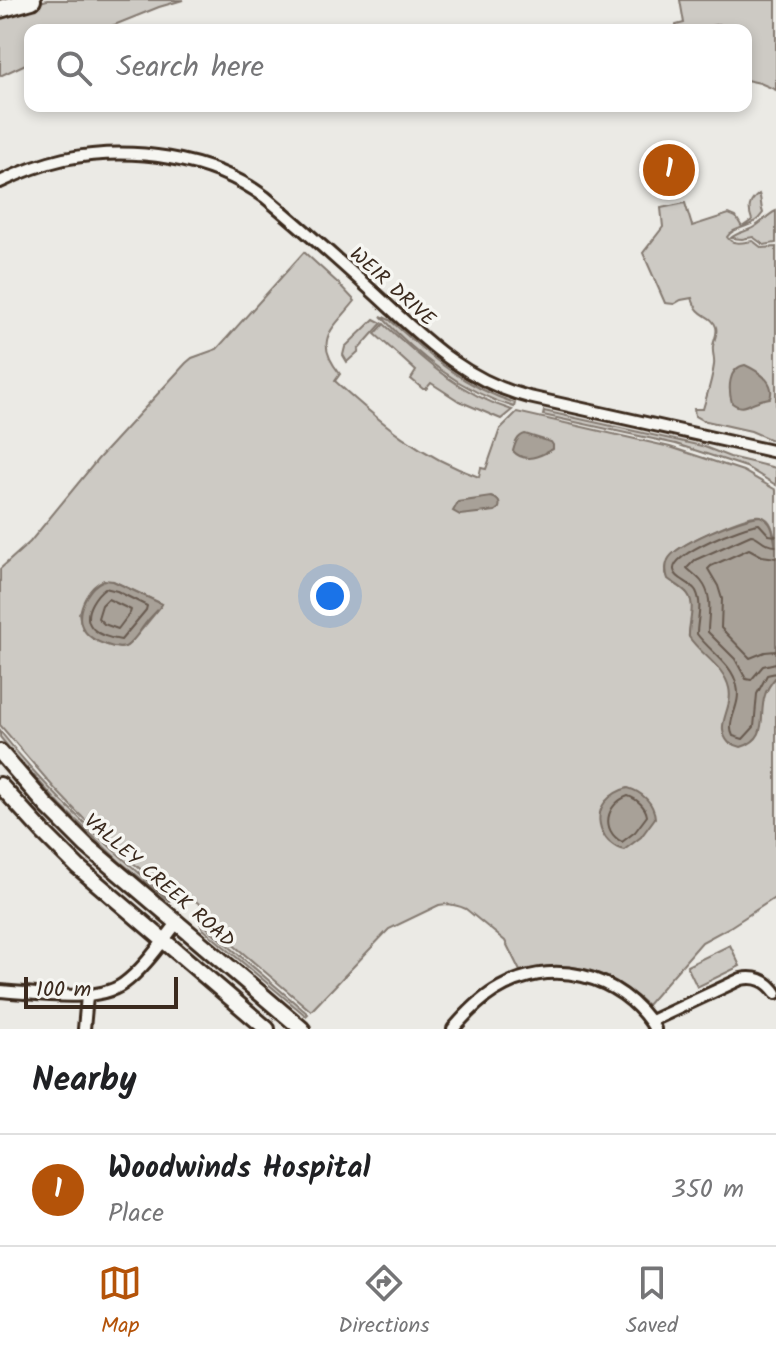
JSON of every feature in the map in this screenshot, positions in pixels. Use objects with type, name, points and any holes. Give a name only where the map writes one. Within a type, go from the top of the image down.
[{"type":"highway","points":[[0,9],[32,0]]},
{"type":"main road","name":"VALLEY CREEK ROAD","points":[[0,752],[70,829],[302,1029]]},
{"type":"main road","points":[[0,785],[69,858],[267,1029]]},
{"type":"street","name":"WEIR DRIVE","points":[[0,182],[45,164],[94,155],[160,156],[211,168],[265,197],[440,353],[477,378],[529,397],[776,452]]},
{"type":"street","points":[[0,991],[87,996],[107,993],[123,984],[177,923]]},
{"type":"street","points":[[453,1029],[476,1004],[500,988],[526,977],[554,973],[581,975],[607,984],[633,1001],[653,1025],[744,978],[761,979],[776,993]]},
{"type":"street","points":[[84,1029],[87,996]]},
{"type":"shaded area","points":[[47,0],[183,0],[117,24],[24,24],[24,65],[0,76],[0,14]]},
{"type":"shaded area","points":[[680,0],[776,0],[776,90],[752,81],[752,24],[680,24],[684,23]]},
{"type":"shaded area","points":[[759,194],[763,213],[754,222],[727,237],[735,242],[753,241],[762,248],[776,247],[776,442],[751,431],[695,416],[694,409],[703,409],[711,382],[716,327],[701,313],[692,298],[674,304],[665,303],[643,253],[663,227],[661,208],[685,203],[692,226],[729,214],[736,217],[742,227],[752,220],[750,206]]},
{"type":"shaded area","points":[[776,211],[776,243],[764,245],[753,237],[731,238],[754,227]]},
{"type":"shaded area","points":[[304,252],[355,301],[333,327],[327,343],[327,352],[340,374],[335,381],[385,424],[438,459],[479,477],[481,468],[486,469],[500,429],[517,412],[670,447],[743,471],[776,490],[776,548],[768,521],[753,516],[680,548],[671,557],[666,570],[669,579],[690,597],[689,634],[776,549],[776,897],[702,942],[647,1005],[618,983],[588,970],[556,966],[520,971],[505,941],[466,909],[446,904],[389,929],[311,1011],[203,919],[199,913],[202,906],[188,895],[180,901],[173,897],[104,838],[55,789],[0,725],[0,569],[30,542],[98,459],[186,363],[217,349]],"holes":[[[113,581],[162,604],[130,643],[120,648],[92,638],[80,621],[79,613]]]},
{"type":"shaded area","points":[[381,316],[390,320],[448,369],[479,388],[515,403],[514,407],[459,382],[409,345]]},
{"type":"shaded area","points":[[374,319],[382,323],[347,362],[343,355],[345,347]]},
{"type":"shaded area","points":[[384,324],[428,363],[459,385],[512,410],[501,419],[459,401],[431,383],[423,389],[411,379],[416,371],[375,334]]},
{"type":"shaded area","points":[[544,411],[702,446],[730,457],[776,468],[776,485],[746,467],[676,444],[543,415]]},
{"type":"shaded area","points":[[0,731],[60,799],[169,901],[119,861],[61,806],[0,737]]},
{"type":"shaded area","points":[[200,922],[308,1014],[306,1016],[203,929]]},
{"type":"shaded area","points":[[730,945],[740,966],[697,987],[687,966]]},
{"type":"water","points":[[745,365],[765,378],[771,392],[770,398],[739,406],[732,403],[731,380],[735,370]]},
{"type":"water","points":[[525,434],[551,442],[553,449],[533,458],[518,455],[513,451],[518,438]]},
{"type":"water","points":[[491,497],[497,499],[499,504],[495,511],[460,515],[453,511],[458,502]]},
{"type":"water","points":[[760,516],[770,525],[776,548],[776,677],[765,695],[761,726],[756,738],[741,747],[729,743],[723,730],[730,696],[726,680],[689,637],[691,601],[685,591],[668,579],[666,568],[673,554],[695,539]]},
{"type":"water","points":[[104,580],[113,581],[162,604],[125,647],[113,647],[91,638],[80,621],[86,597]]},
{"type":"water","points":[[628,788],[646,799],[655,818],[641,837],[624,850],[606,838],[600,817],[607,799]]},
{"type":"place","name":"Woodwinds Hospital","points":[[669,170]]}]
